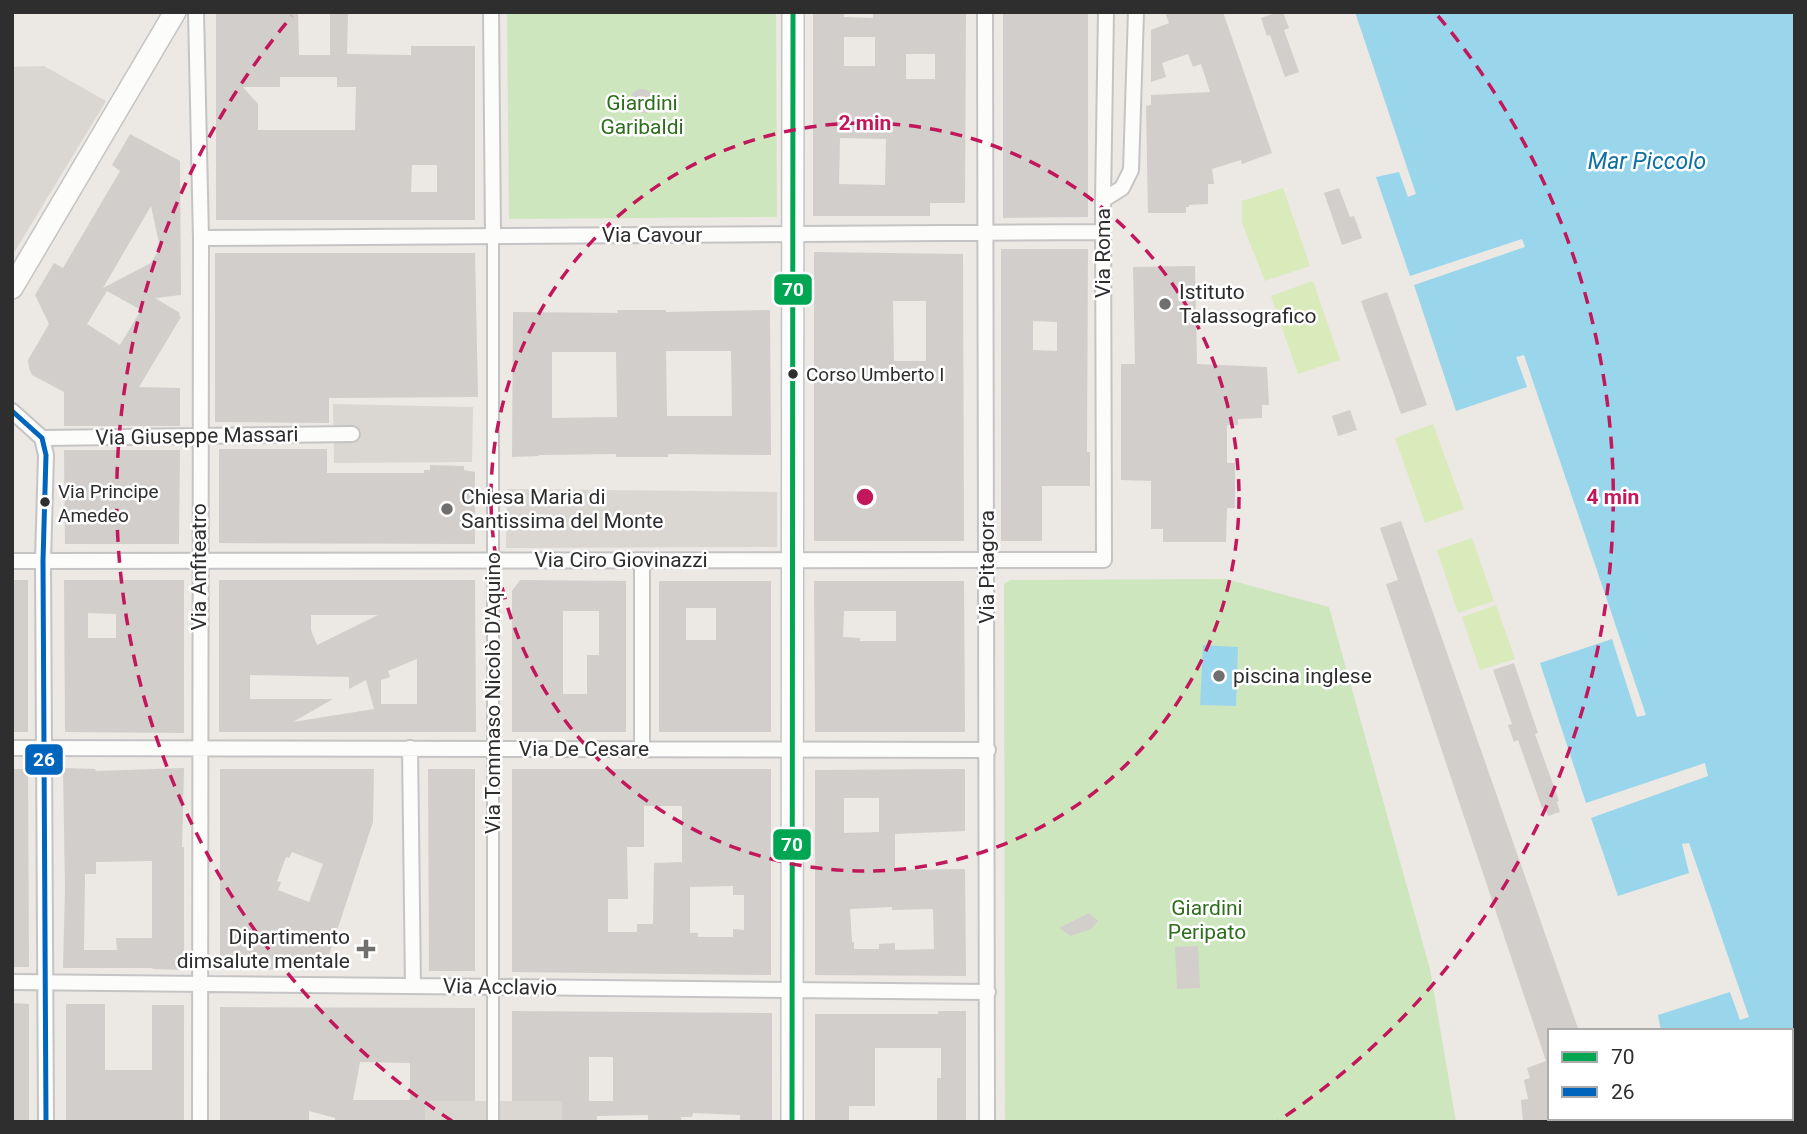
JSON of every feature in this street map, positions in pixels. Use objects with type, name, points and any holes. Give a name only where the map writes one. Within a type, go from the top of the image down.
[{"type":"main road","points":[[12,288],[175,12]]},
{"type":"main road","points":[[792,1122],[793,12]]},
{"type":"street","name":"Via Anfiteatro","points":[[197,12],[201,238],[200,1122]]},
{"type":"street","name":"Via Tommaso Nicolò D'Aquino","points":[[491,12],[493,1122]]},
{"type":"street","name":"Via Pitagora","points":[[985,12],[987,1122]]},
{"type":"street","name":"Via Roma","points":[[1104,560],[1103,200],[1106,12]]},
{"type":"street","points":[[1103,200],[1122,188],[1131,170],[1136,12]]},
{"type":"street","name":"Via Cavour","points":[[201,238],[1103,232]]},
{"type":"street","points":[[12,411],[42,438],[46,456],[43,561],[46,1122]]},
{"type":"street","name":"Via Giuseppe Massari","points":[[42,438],[352,434]]},
{"type":"street","name":"Via Ciro Giovinazzi","points":[[12,561],[1104,560]]},
{"type":"street","points":[[642,561],[642,749]]},
{"type":"street","name":"Via De Cesare","points":[[12,748],[988,750]]},
{"type":"street","points":[[410,748],[412,986]]},
{"type":"street","name":"Via Acclavio","points":[[12,982],[988,992]]},
{"type":"green space","name":"Giardini Garibaldi","points":[[507,12],[776,12],[777,217],[509,219]]},
{"type":"green space","points":[[1283,188],[1310,266],[1265,281],[1242,223],[1242,201]]},
{"type":"green space","points":[[1313,281],[1340,360],[1298,374],[1271,296]]},
{"type":"green space","points":[[1433,424],[1464,509],[1425,523],[1395,438]]},
{"type":"green space","points":[[1472,538],[1494,601],[1458,613],[1437,550]]},
{"type":"green space","name":"Giardini Peripato","points":[[1226,579],[1329,607],[1430,969],[1456,1122],[1005,1122],[1004,584],[1011,580]]},
{"type":"green space","points":[[1496,605],[1515,659],[1480,670],[1462,617]]},
{"type":"shaded area","points":[[44,66],[106,101],[12,256],[12,67]]},
{"type":"shaded area","points":[[333,404],[473,407],[472,462],[334,463]]},
{"type":"shaded area","points":[[507,489],[777,492],[777,547],[506,548]]},
{"type":"shaded area","points":[[425,1101],[562,1101],[562,1122],[425,1122]]},
{"type":"water","name":"Mar Piccolo","points":[[1355,12],[1795,12],[1795,1122],[1683,1122],[1793,1120],[1793,1029],[1661,1029],[1658,1015],[1730,992],[1740,1020],[1749,1017],[1689,843],[1682,844],[1689,873],[1618,896],[1591,818],[1708,776],[1705,763],[1586,803],[1540,663],[1612,639],[1637,717],[1646,715],[1524,355],[1516,357],[1527,387],[1456,411],[1414,285],[1525,247],[1522,239],[1410,276],[1376,177],[1399,172],[1408,197],[1416,194]]},
{"type":"water","name":"piscina inglese","points":[[1203,645],[1238,647],[1236,706],[1200,705]]},
{"type":"building","points":[[216,12],[298,12],[299,55],[330,55],[330,12],[348,12],[347,54],[411,55],[411,46],[475,46],[475,220],[216,220]],"holes":[[[280,77],[337,77],[337,87],[356,87],[355,130],[258,130],[258,104],[243,87],[280,87]],[[412,165],[437,165],[437,192],[411,192]]]},
{"type":"building","points":[[813,12],[844,12],[844,17],[873,18],[873,12],[966,12],[965,203],[930,203],[930,216],[813,216]],"holes":[[[844,37],[875,37],[875,66],[844,66]],[[906,54],[935,54],[935,79],[906,79]],[[840,138],[886,139],[885,185],[839,184]]]},
{"type":"building","points":[[1003,12],[1088,12],[1088,217],[1003,218]]},
{"type":"building","points":[[1165,12],[1223,12],[1272,153],[1242,164],[1241,160],[1212,169],[1214,184],[1208,184],[1208,204],[1189,205],[1186,207],[1186,213],[1148,213],[1146,106],[1151,105],[1151,95],[1210,92],[1201,64],[1193,67],[1188,54],[1162,63],[1166,77],[1151,82],[1151,30],[1169,23]]},
{"type":"building","points":[[1283,12],[1289,28],[1284,30],[1299,72],[1285,77],[1261,18]]},
{"type":"building","points":[[642,89],[650,93],[654,101],[650,109],[642,113],[634,109],[630,101],[634,93]]},
{"type":"building","points":[[130,134],[180,161],[181,295],[155,298],[180,313],[181,317],[139,387],[180,388],[180,426],[64,426],[64,392],[32,375],[29,368],[28,360],[49,324],[35,295],[54,263],[63,268],[120,171],[112,165]],"holes":[[[151,206],[160,248],[151,263],[103,288]],[[107,291],[141,310],[120,345],[87,324]]]},
{"type":"building","points":[[1339,188],[1350,217],[1354,216],[1362,238],[1342,245],[1324,193]]},
{"type":"building","points":[[1001,249],[1088,249],[1087,452],[1090,452],[1090,486],[1042,486],[1042,541],[1001,541]],"holes":[[[1033,321],[1057,322],[1057,351],[1033,350]]]},
{"type":"building","points":[[814,252],[963,254],[964,541],[814,541]],"holes":[[[893,301],[926,301],[926,361],[894,361]]]},
{"type":"building","points":[[215,253],[475,253],[478,397],[329,398],[329,423],[215,422]]},
{"type":"building","points":[[1195,266],[1197,364],[1267,367],[1269,405],[1262,405],[1262,418],[1238,419],[1238,425],[1227,425],[1227,463],[1235,463],[1235,508],[1227,508],[1226,542],[1163,542],[1163,529],[1151,529],[1151,481],[1121,480],[1121,364],[1135,364],[1133,267]]},
{"type":"building","points":[[1387,292],[1427,405],[1401,414],[1361,301]]},
{"type":"building","points":[[617,310],[770,310],[771,455],[668,454],[668,457],[616,457],[616,454],[512,457],[513,312],[618,313]],"holes":[[[666,351],[731,351],[732,416],[667,416]],[[552,352],[616,352],[617,417],[552,418]]]},
{"type":"building","points":[[1350,410],[1357,430],[1338,436],[1332,416]]},
{"type":"building","points":[[219,449],[327,449],[327,473],[424,473],[424,470],[430,470],[430,465],[464,466],[464,470],[475,472],[475,544],[219,543]]},
{"type":"building","points":[[64,450],[180,450],[179,544],[65,544]]},
{"type":"building","points":[[1401,521],[1578,1029],[1548,1029],[1550,1122],[1523,1122],[1521,1100],[1528,1099],[1524,1080],[1530,1078],[1527,1068],[1546,1061],[1386,584],[1398,580],[1380,528]]},
{"type":"building","points":[[12,580],[28,580],[28,732],[12,732]]},
{"type":"building","points":[[64,580],[184,580],[184,733],[65,732]],"holes":[[[88,613],[116,614],[116,638],[88,638]]]},
{"type":"building","points":[[219,580],[475,580],[476,732],[219,732]],"holes":[[[311,615],[378,615],[317,645],[311,630]],[[417,659],[417,704],[381,704],[381,680],[390,677],[388,671]],[[250,675],[349,677],[349,689],[366,680],[374,709],[293,722],[333,699],[250,699]]]},
{"type":"building","points":[[520,580],[626,581],[626,732],[512,732],[512,591]],"holes":[[[563,611],[599,611],[599,655],[587,655],[587,694],[563,694]]]},
{"type":"building","points":[[659,581],[771,581],[771,732],[659,732]],"holes":[[[686,608],[716,608],[716,640],[686,640]]]},
{"type":"building","points":[[814,581],[964,581],[965,732],[815,732]],"holes":[[[844,611],[896,611],[896,641],[860,641],[860,638],[843,637]]]},
{"type":"building","points":[[1514,663],[1559,801],[1560,812],[1548,816],[1545,807],[1542,808],[1518,740],[1514,742],[1508,725],[1512,724],[1493,670]]},
{"type":"building","points":[[63,768],[96,771],[184,768],[184,970],[63,968]],"holes":[[[152,861],[152,938],[116,938],[117,950],[84,950],[85,874],[96,874],[96,862]]]},
{"type":"building","points":[[12,769],[28,769],[29,967],[12,967]]},
{"type":"building","points":[[220,769],[374,769],[373,822],[324,970],[220,969]],"holes":[[[292,852],[323,864],[309,902],[278,890],[281,882],[277,881],[286,857],[289,858]]]},
{"type":"building","points":[[428,769],[475,769],[475,971],[429,971]]},
{"type":"building","points":[[512,769],[771,769],[771,975],[512,972]],"holes":[[[644,806],[682,806],[682,862],[654,863],[653,924],[637,924],[637,932],[608,932],[608,899],[628,899],[627,847],[644,847]],[[733,886],[733,895],[744,895],[744,930],[733,929],[733,937],[698,937],[698,933],[690,933],[690,887]]]},
{"type":"building","points":[[965,769],[965,831],[895,834],[895,870],[965,869],[966,976],[815,975],[815,770]],"holes":[[[844,798],[879,798],[879,832],[844,833]],[[892,907],[892,910],[933,909],[934,949],[895,950],[895,943],[879,944],[879,949],[854,949],[850,909]]]},
{"type":"building","points":[[1089,913],[1098,921],[1091,929],[1071,936],[1059,928]]},
{"type":"building","points":[[1198,946],[1200,988],[1177,989],[1175,947]]},
{"type":"building","points":[[12,1003],[29,1004],[29,1122],[12,1122]]},
{"type":"building","points":[[66,1004],[105,1004],[105,1070],[152,1070],[152,1005],[184,1005],[184,1122],[66,1122]]},
{"type":"building","points":[[220,1007],[475,1008],[475,1101],[425,1101],[425,1122],[335,1122],[335,1118],[309,1111],[309,1122],[220,1122]],"holes":[[[360,1062],[410,1063],[410,1100],[353,1100]]]},
{"type":"building","points":[[512,1011],[772,1013],[772,1122],[740,1122],[740,1115],[693,1113],[692,1117],[681,1117],[681,1122],[648,1122],[648,1115],[597,1116],[597,1122],[562,1122],[562,1101],[512,1101]],"holes":[[[589,1057],[613,1057],[613,1101],[589,1101]]]},
{"type":"building","points":[[938,1011],[966,1011],[966,1122],[937,1122],[937,1078],[941,1078],[941,1048],[875,1048],[875,1106],[849,1106],[849,1122],[815,1122],[815,1014],[938,1014]]},
{"type":"transit line","name":"70","points":[[792,1122],[793,12]]},
{"type":"transit line","name":"26","points":[[12,411],[42,438],[46,455],[43,561],[46,1122]]},
{"type":"place","name":"Istituto Talassografico","points":[[1165,304]]},
{"type":"place","name":"Corso Umberto I","points":[[793,374]]},
{"type":"place","name":"Via Principe Amedeo","points":[[45,502]]},
{"type":"place","name":"Chiesa Maria di Santissima del Monte","points":[[447,509]]},
{"type":"place","name":"piscina inglese","points":[[1219,676]]},
{"type":"place","name":"Dipartimento dimsalute mentale","points":[[366,949]]}]
